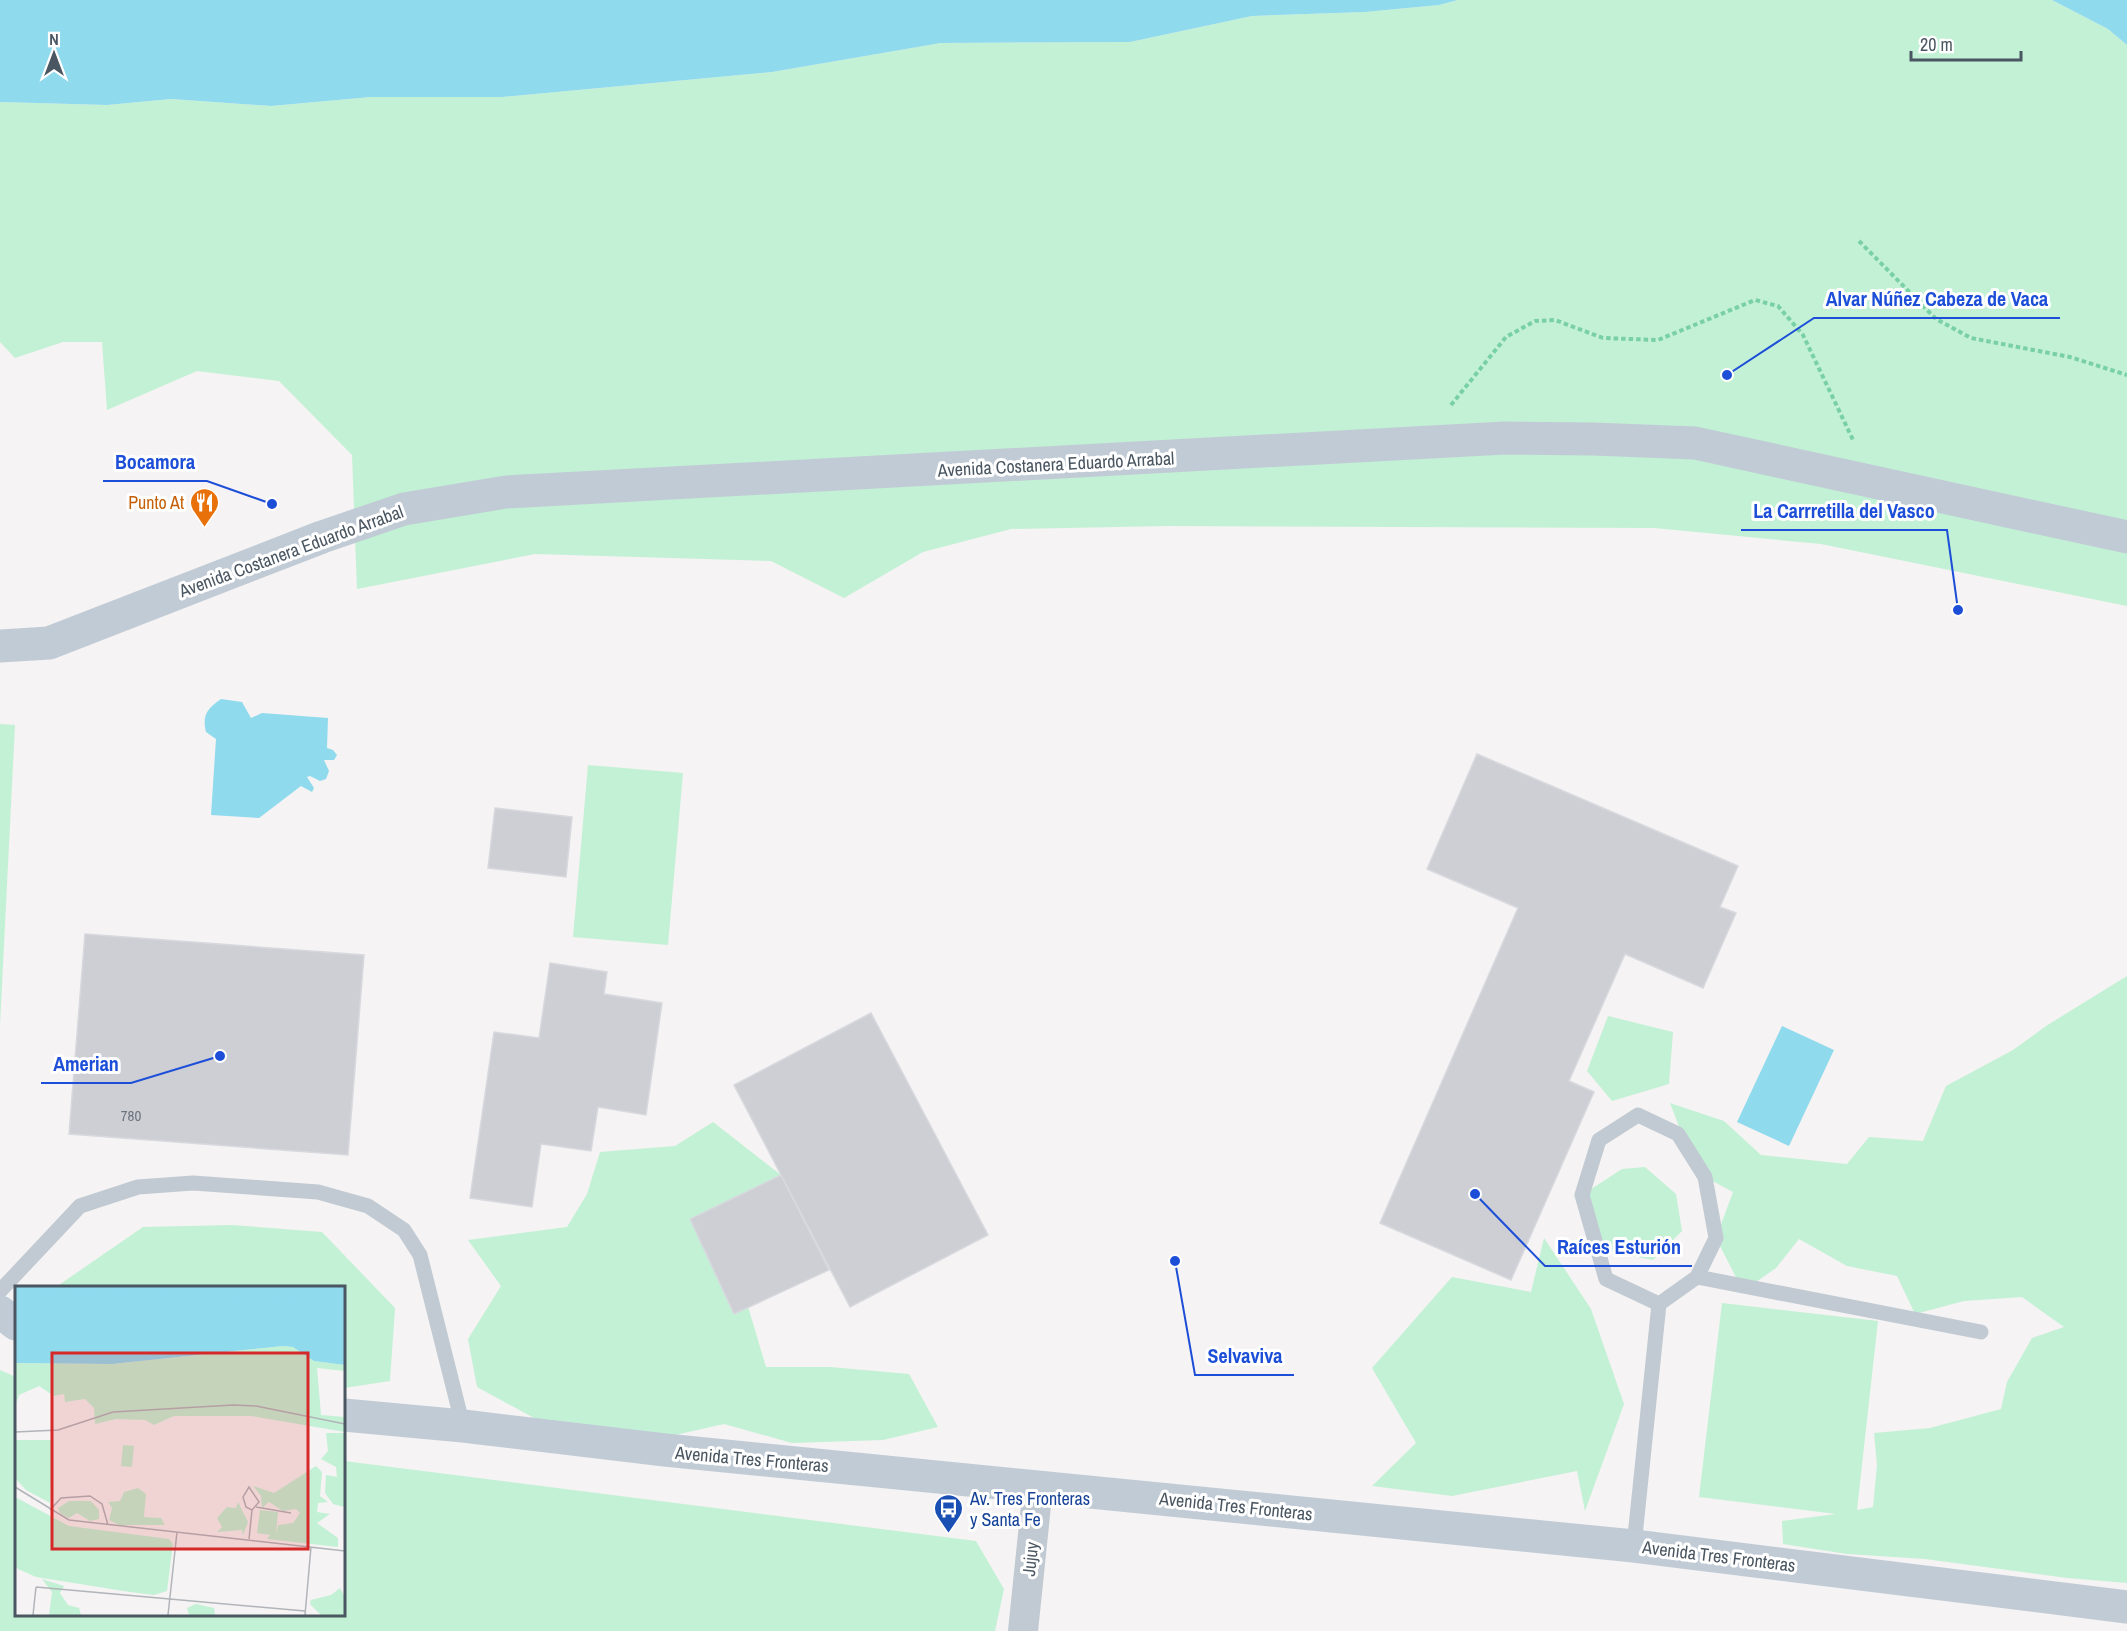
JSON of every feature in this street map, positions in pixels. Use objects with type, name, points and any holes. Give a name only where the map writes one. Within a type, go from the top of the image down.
[{"type":"main road","name":"Avenida Costanera Eduardo Arrabal","points":[[0,646],[49,643],[322,537],[404,509],[506,492],[1261,453],[1433,441],[1505,438],[1695,443],[2127,537]]},
{"type":"main road","points":[[0,1312],[15,1323]]},
{"type":"main road","name":"Avenida Tres Fronteras","points":[[345,1415],[463,1426],[665,1450],[1634,1546],[2127,1607]]},
{"type":"street","name":"Jujuy","points":[[1023,1631],[1038,1486]]},
{"type":"lane","points":[[1634,1546],[1659,1304],[1697,1276],[1716,1238],[1705,1177],[1678,1134],[1638,1115],[1599,1140],[1582,1195],[1606,1279],[1659,1304]]},
{"type":"lane","points":[[0,1291],[80,1206],[138,1187],[193,1183],[318,1192],[368,1206],[404,1230],[420,1255],[463,1426]]},
{"type":"lane","points":[[1697,1276],[1981,1332]]},
{"type":"path","points":[[1859,241],[1936,319],[1971,339],[2070,357],[2127,375]]},
{"type":"path","points":[[1433,441],[1454,399],[1506,337],[1535,321],[1555,320],[1603,339],[1658,340],[1755,300],[1778,306],[1803,335],[1874,483]]},
{"type":"green space","points":[[1458,0],[2052,0],[2108,29],[2127,45],[2127,606],[1821,544],[1654,528],[1168,526],[1011,529],[923,552],[844,598],[771,561],[535,554],[357,589],[352,455],[279,381],[197,371],[107,410],[102,342],[63,342],[15,358],[0,342],[0,102],[107,105],[171,99],[271,106],[371,97],[503,97],[772,72],[941,43],[1130,42],[1252,16],[1365,12],[1439,5]]},
{"type":"green space","points":[[0,724],[15,725],[0,1025]]},
{"type":"green space","points":[[588,765],[683,773],[668,945],[573,937]]},
{"type":"green space","points":[[2127,976],[2127,1583],[2067,1578],[1925,1559],[1847,1554],[1783,1544],[1782,1521],[1836,1514],[1699,1497],[1722,1303],[1878,1321],[1857,1510],[1873,1507],[1877,1465],[1874,1433],[1930,1428],[2001,1409],[2007,1382],[2032,1338],[2064,1327],[2022,1297],[1964,1301],[1915,1314],[1897,1276],[1847,1266],[1799,1239],[1776,1268],[1743,1291],[1716,1238],[1733,1192],[1705,1177],[1687,1147],[1670,1103],[1724,1121],[1761,1155],[1847,1164],[1869,1137],[1923,1141],[1946,1086],[2013,1050],[2046,1026]]},
{"type":"green space","points":[[1608,1016],[1673,1032],[1669,1084],[1612,1101],[1587,1071]]},
{"type":"green space","points":[[713,1122],[781,1175],[746,1300],[766,1367],[830,1367],[909,1374],[938,1427],[883,1440],[792,1443],[724,1424],[662,1438],[556,1430],[477,1387],[468,1339],[501,1286],[468,1240],[567,1227],[587,1194],[600,1152],[675,1146]]},
{"type":"green space","points":[[1645,1167],[1676,1194],[1682,1231],[1653,1260],[1598,1249],[1582,1195],[1622,1169]]},
{"type":"green space","points":[[232,1225],[322,1232],[395,1308],[390,1381],[345,1388],[345,1286],[57,1286],[143,1227]]},
{"type":"green space","points":[[1544,1238],[1591,1309],[1624,1404],[1585,1511],[1577,1471],[1452,1496],[1372,1486],[1416,1443],[1372,1368],[1452,1277],[1531,1292]]},
{"type":"green space","points":[[0,1370],[15,1377],[15,1616],[345,1616],[345,1461],[976,1541],[1004,1589],[995,1631],[0,1631]]},
{"type":"water","points":[[0,0],[1458,0],[1439,5],[1365,12],[1252,16],[1130,42],[941,43],[772,72],[502,97],[371,97],[271,106],[171,99],[107,105],[0,102]]},
{"type":"water","points":[[2052,0],[2127,0],[2127,45],[2108,29]]},
{"type":"water","points":[[221,699],[242,702],[251,718],[262,713],[328,718],[327,748],[333,750],[337,755],[334,760],[324,760],[329,771],[326,779],[320,781],[310,776],[307,777],[314,788],[312,792],[301,786],[259,818],[211,815],[216,739],[206,732],[205,717],[209,709]]},
{"type":"water","points":[[1782,1026],[1834,1050],[1789,1146],[1737,1122]]},
{"type":"building","points":[[1477,754],[1738,866],[1720,907],[1736,913],[1703,988],[1625,954],[1569,1081],[1594,1092],[1511,1280],[1380,1223],[1518,908],[1427,869]]},
{"type":"building","points":[[495,808],[572,817],[566,877],[488,868]]},
{"type":"building","points":[[85,934],[364,955],[348,1155],[69,1134]]},
{"type":"building","points":[[550,963],[607,972],[604,994],[662,1003],[646,1115],[598,1107],[591,1151],[541,1144],[532,1207],[470,1198],[494,1032],[539,1038]]},
{"type":"building","points":[[871,1013],[988,1235],[850,1307],[734,1085]]},
{"type":"building","points":[[781,1175],[829,1270],[734,1314],[690,1219]]},
{"type":"place","name":"Alvar Núñez Cabeza de Vaca","points":[[1727,375]]},
{"type":"place","name":"Bocamora","points":[[272,504]]},
{"type":"place","name":"Punto At","points":[[205,528]]},
{"type":"place","name":"La Carrretilla del Vasco","points":[[1958,610]]},
{"type":"place","name":"Amerian","points":[[220,1056]]},
{"type":"place","name":"Raíces Esturión","points":[[1475,1194]]},
{"type":"place","name":"Selvaviva","points":[[1175,1261]]},
{"type":"place","name":"Av. Tres Fronteras y Santa Fe","points":[[949,1534]]}]
